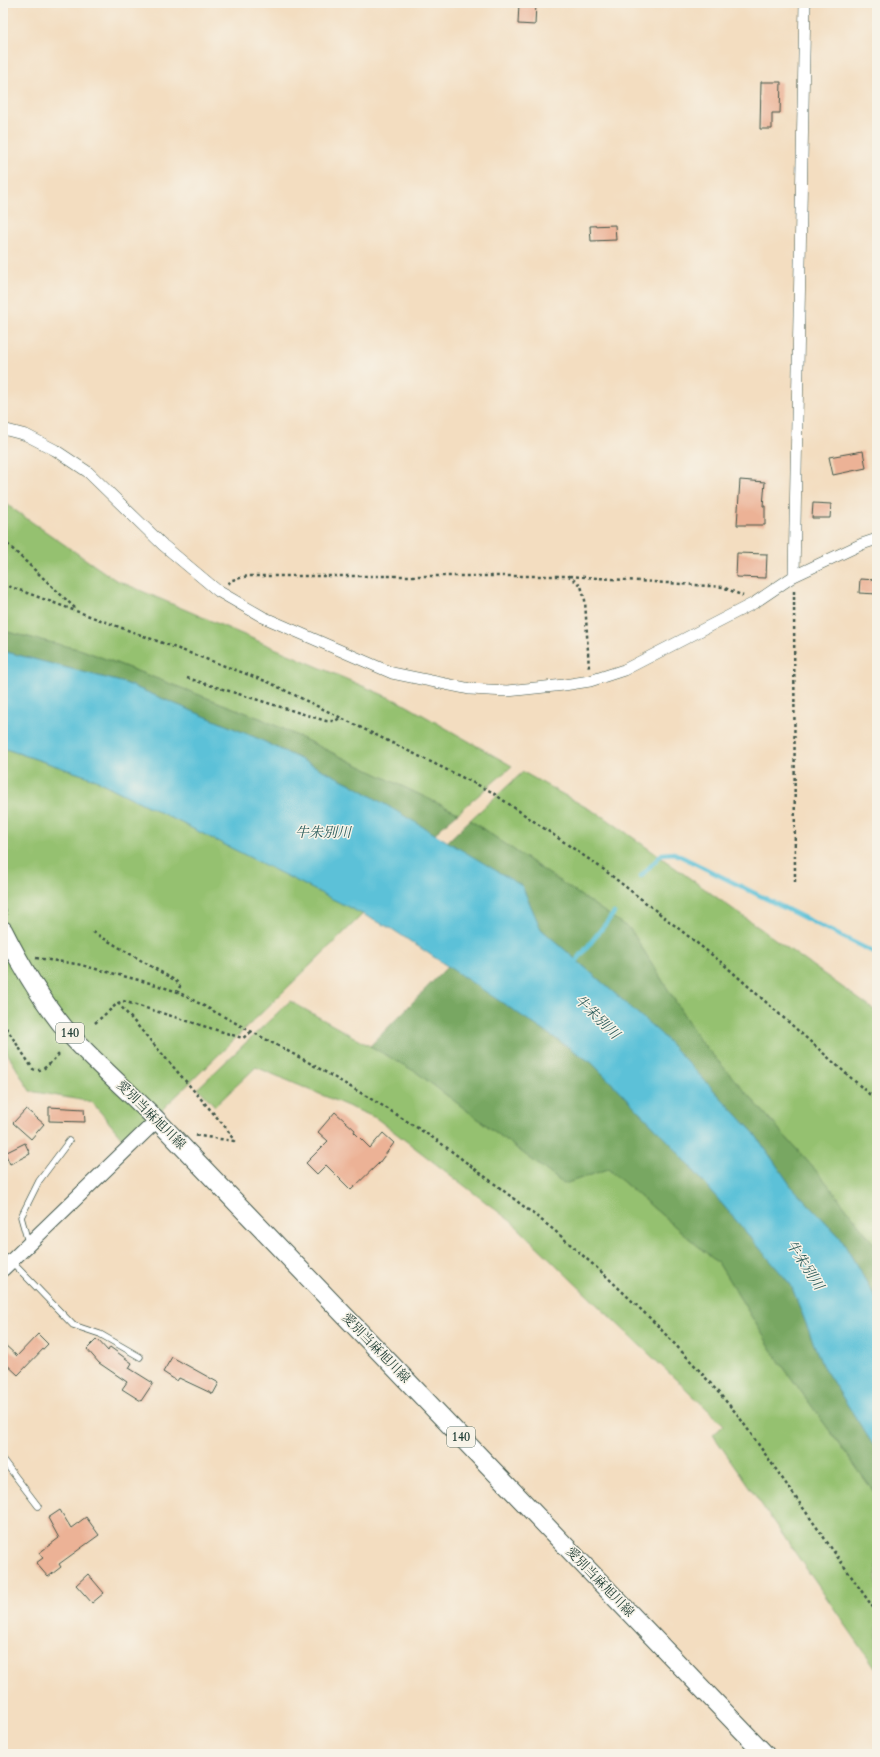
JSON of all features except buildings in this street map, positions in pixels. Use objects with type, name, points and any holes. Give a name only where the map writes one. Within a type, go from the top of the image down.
[{"type":"main road","name":"愛別当麻旭川線","points":[[6,925],[21,966],[46,1003],[73,1037],[157,1120],[765,1754]]},
{"type":"street","points":[[794,576],[805,3]]},
{"type":"street","points":[[3,429],[26,435],[49,447],[88,472],[163,545],[218,591],[263,617],[392,673],[437,684],[478,690],[507,690],[590,681],[624,670],[754,603],[794,576],[862,544],[877,539]]},
{"type":"street","points":[[7,1265],[157,1120]]},
{"type":"lane","points":[[29,1244],[21,1217],[39,1181],[69,1141]]},
{"type":"lane","points":[[7,1265],[73,1325],[100,1334],[140,1357]]},
{"type":"lane","points":[[3,1460],[38,1506]]},
{"type":"path","points":[[3,540],[78,610]]},
{"type":"path","points":[[218,591],[232,580],[248,576],[569,576],[723,587],[740,594],[754,603]]},
{"type":"path","points":[[569,576],[581,586],[585,600],[590,681]]},
{"type":"path","points":[[794,576],[795,885]]},
{"type":"path","points":[[3,584],[78,610],[268,682],[490,791],[603,869],[721,962],[877,1101]]},
{"type":"path","points":[[187,678],[326,721],[336,721],[340,717]]},
{"type":"path","points":[[3,903],[6,925]]},
{"type":"path","points":[[93,932],[176,981],[180,986],[178,992]]},
{"type":"path","points":[[29,957],[77,964],[178,992],[308,1062],[383,1106],[438,1141],[554,1230],[606,1276],[660,1328],[737,1414],[877,1613]]},
{"type":"path","points":[[95,1023],[118,1003],[123,1001],[243,1038],[252,1032]]},
{"type":"path","points":[[118,1003],[227,1129],[234,1141],[189,1134]]},
{"type":"path","points":[[3,1023],[33,1069],[37,1071],[41,1070],[59,1054]]},
{"type":"green space","points":[[3,502],[114,579],[402,703],[512,766],[458,813],[262,719],[82,650],[3,631]]},
{"type":"green space","points":[[3,631],[82,650],[262,719],[458,813],[434,834],[351,784],[257,738],[125,683],[3,651]]},
{"type":"green space","points":[[3,748],[92,778],[363,914],[127,1144],[92,1102],[30,1091],[3,1046]]},
{"type":"green space","points":[[523,772],[607,819],[877,1012],[877,1248],[826,1182],[700,1041],[631,930],[470,820]]},
{"type":"green space","points":[[470,820],[631,930],[700,1041],[826,1182],[877,1248],[877,1300],[840,1237],[791,1186],[754,1133],[660,1033],[541,929],[521,886],[447,842]]},
{"type":"green space","points":[[448,966],[592,1063],[671,1144],[791,1285],[822,1365],[877,1451],[877,1496],[779,1361],[719,1264],[608,1169],[564,1184],[416,1072],[370,1046]]},
{"type":"green space","points":[[290,1001],[416,1072],[564,1184],[608,1169],[719,1264],[779,1361],[877,1496],[877,1670],[713,1435],[724,1425],[513,1223],[376,1118],[256,1067],[215,1106],[198,1088]]},
{"type":"water","name":"牛朱別川","points":[[3,651],[125,683],[257,738],[351,784],[522,886],[541,929],[660,1033],[754,1133],[791,1186],[840,1237],[877,1300],[877,1451],[822,1365],[791,1285],[671,1144],[592,1063],[392,929],[92,778],[3,748]]},
{"type":"waterway","points":[[641,876],[662,854],[674,853],[877,954]]},
{"type":"waterway","points":[[574,964],[614,913]]}]
